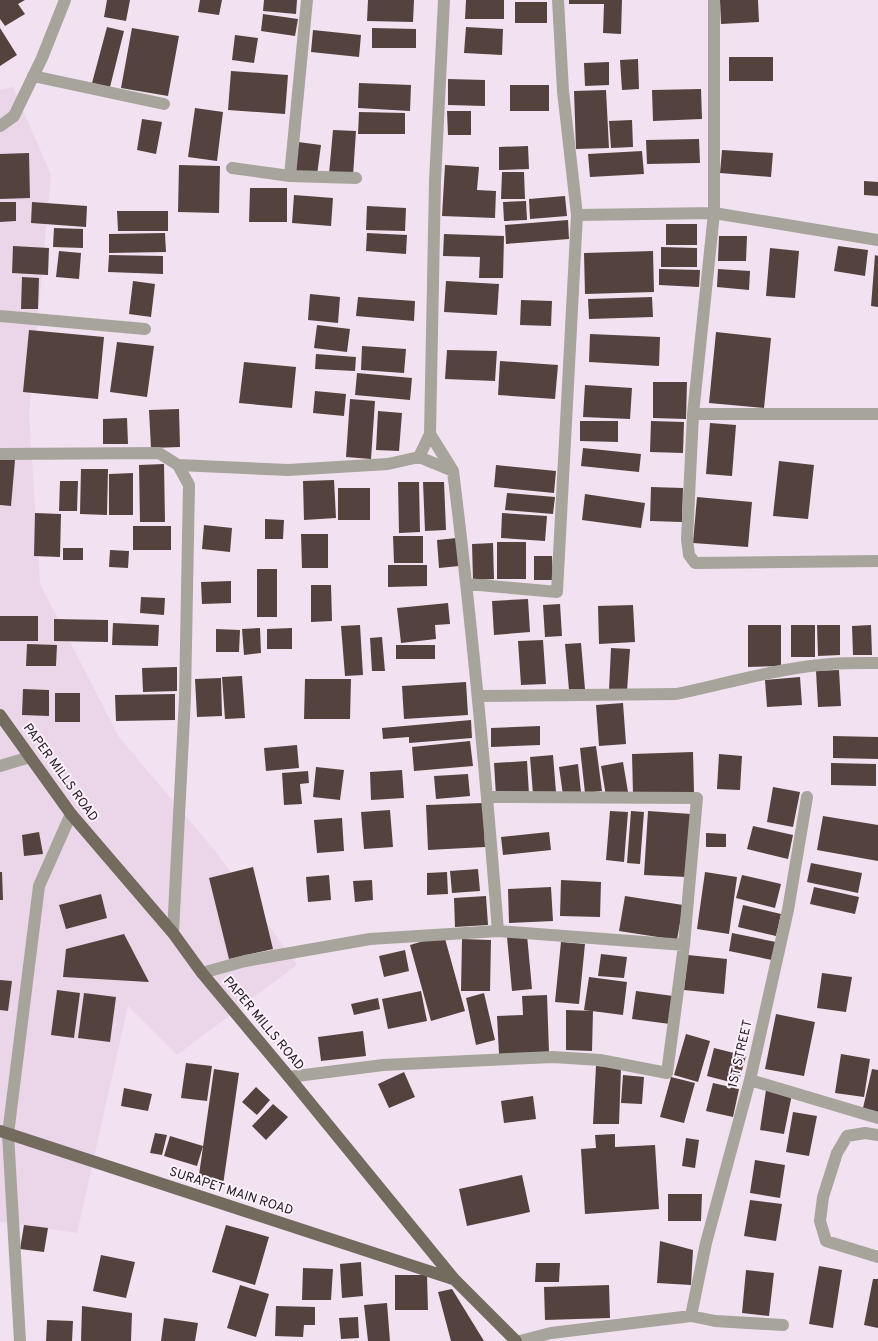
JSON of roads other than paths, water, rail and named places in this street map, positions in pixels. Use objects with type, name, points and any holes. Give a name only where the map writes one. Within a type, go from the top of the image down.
[{"type":"main road","name":"PAPER MILLS ROAD","points":[[0,715],[71,814],[174,933],[202,973],[454,1279],[516,1341]]},
{"type":"main road","name":"SURAPET MAIN ROAD","points":[[4,1132],[454,1279]]},
{"type":"street","points":[[0,126],[14,116],[33,76],[65,0]]},
{"type":"street","points":[[290,176],[307,0]]},
{"type":"street","points":[[419,457],[430,434],[435,181],[444,0]]},
{"type":"street","points":[[467,584],[557,592],[577,214],[563,91],[558,0]]},
{"type":"street","points":[[714,0],[714,213],[692,414],[687,539],[689,555],[695,563],[878,561]]},
{"type":"street","points":[[33,76],[164,104]]},
{"type":"street","points":[[232,168],[290,176],[356,178]]},
{"type":"street","points":[[577,214],[714,213],[878,240]]},
{"type":"street","points":[[0,316],[145,329]]},
{"type":"street","points":[[692,414],[878,414]]},
{"type":"street","points":[[430,434],[453,471],[467,584],[478,696],[498,931]]},
{"type":"street","points":[[0,454],[159,453],[178,465],[189,485],[186,698],[174,933]]},
{"type":"street","points":[[178,465],[288,470],[388,464],[419,457],[453,471]]},
{"type":"street","points":[[478,696],[676,694],[757,675],[821,664],[878,663]]},
{"type":"street","points":[[0,766],[30,757]]},
{"type":"street","points":[[289,1077],[383,1065],[553,1057],[600,1060],[667,1074],[684,945],[697,798],[487,796]]},
{"type":"street","name":"1ST STREET","points":[[691,1316],[706,1243],[750,1080],[788,910],[807,797]]},
{"type":"street","points":[[20,1341],[4,1132],[39,886],[71,814]]},
{"type":"street","points":[[202,973],[245,961],[370,939],[498,931],[684,945]]},
{"type":"street","points":[[750,1080],[878,1118]]},
{"type":"street","points":[[878,1135],[865,1133],[847,1136],[837,1153],[823,1197],[820,1221],[826,1241],[869,1256],[878,1257]]},
{"type":"street","points":[[520,1341],[551,1333],[691,1316],[715,1321],[783,1325]]}]
